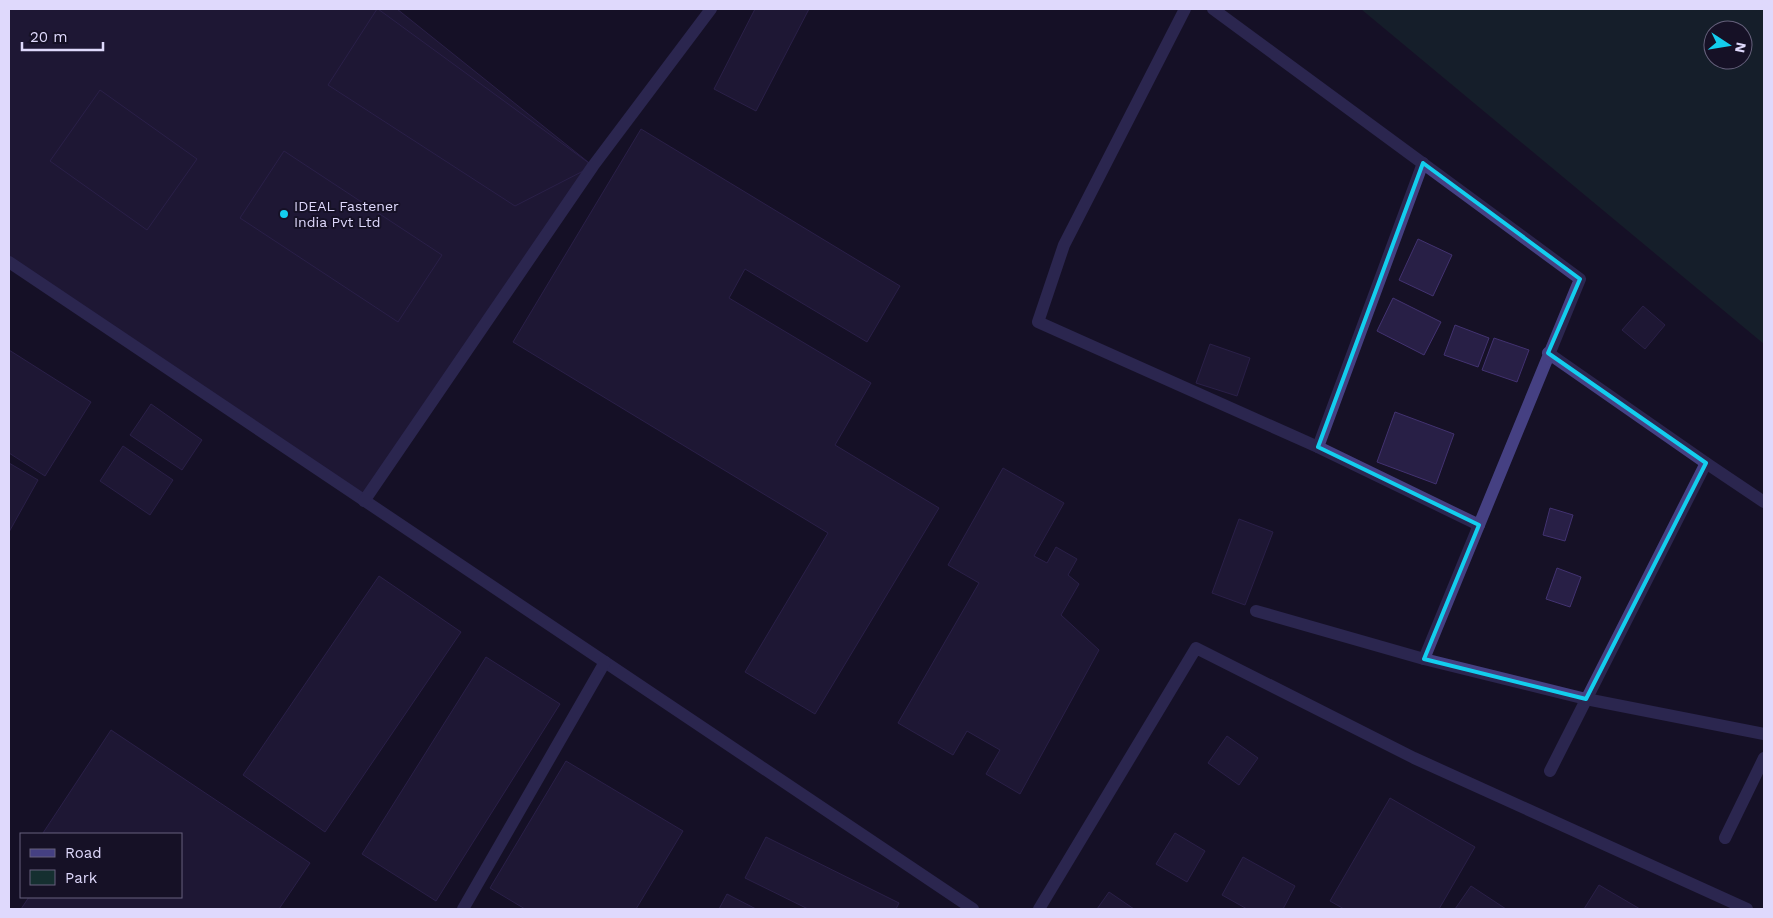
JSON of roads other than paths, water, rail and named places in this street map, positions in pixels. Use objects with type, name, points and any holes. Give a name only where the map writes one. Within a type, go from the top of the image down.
[{"type":"street","points":[[364,501],[592,166],[711,9]]},
{"type":"street","points":[[1185,9],[1064,245],[1038,322],[1318,447],[1479,525]]},
{"type":"street","points":[[1213,9],[1580,279],[1424,659]]},
{"type":"street","points":[[1318,447],[1423,163]]},
{"type":"street","points":[[9,262],[973,909]]},
{"type":"street","points":[[1548,353],[1764,502]]},
{"type":"street","points":[[1550,771],[1706,463]]},
{"type":"street","points":[[1256,611],[1424,659],[1586,699],[1764,734]]},
{"type":"street","points":[[1039,909],[1196,648],[1414,758],[1748,909]]},
{"type":"street","points":[[463,909],[605,662]]},
{"type":"street","points":[[1725,838],[1764,758]]},
{"type":"place","name":"IDEAL Fastener India Pvt Ltd","points":[[284,214]]}]
